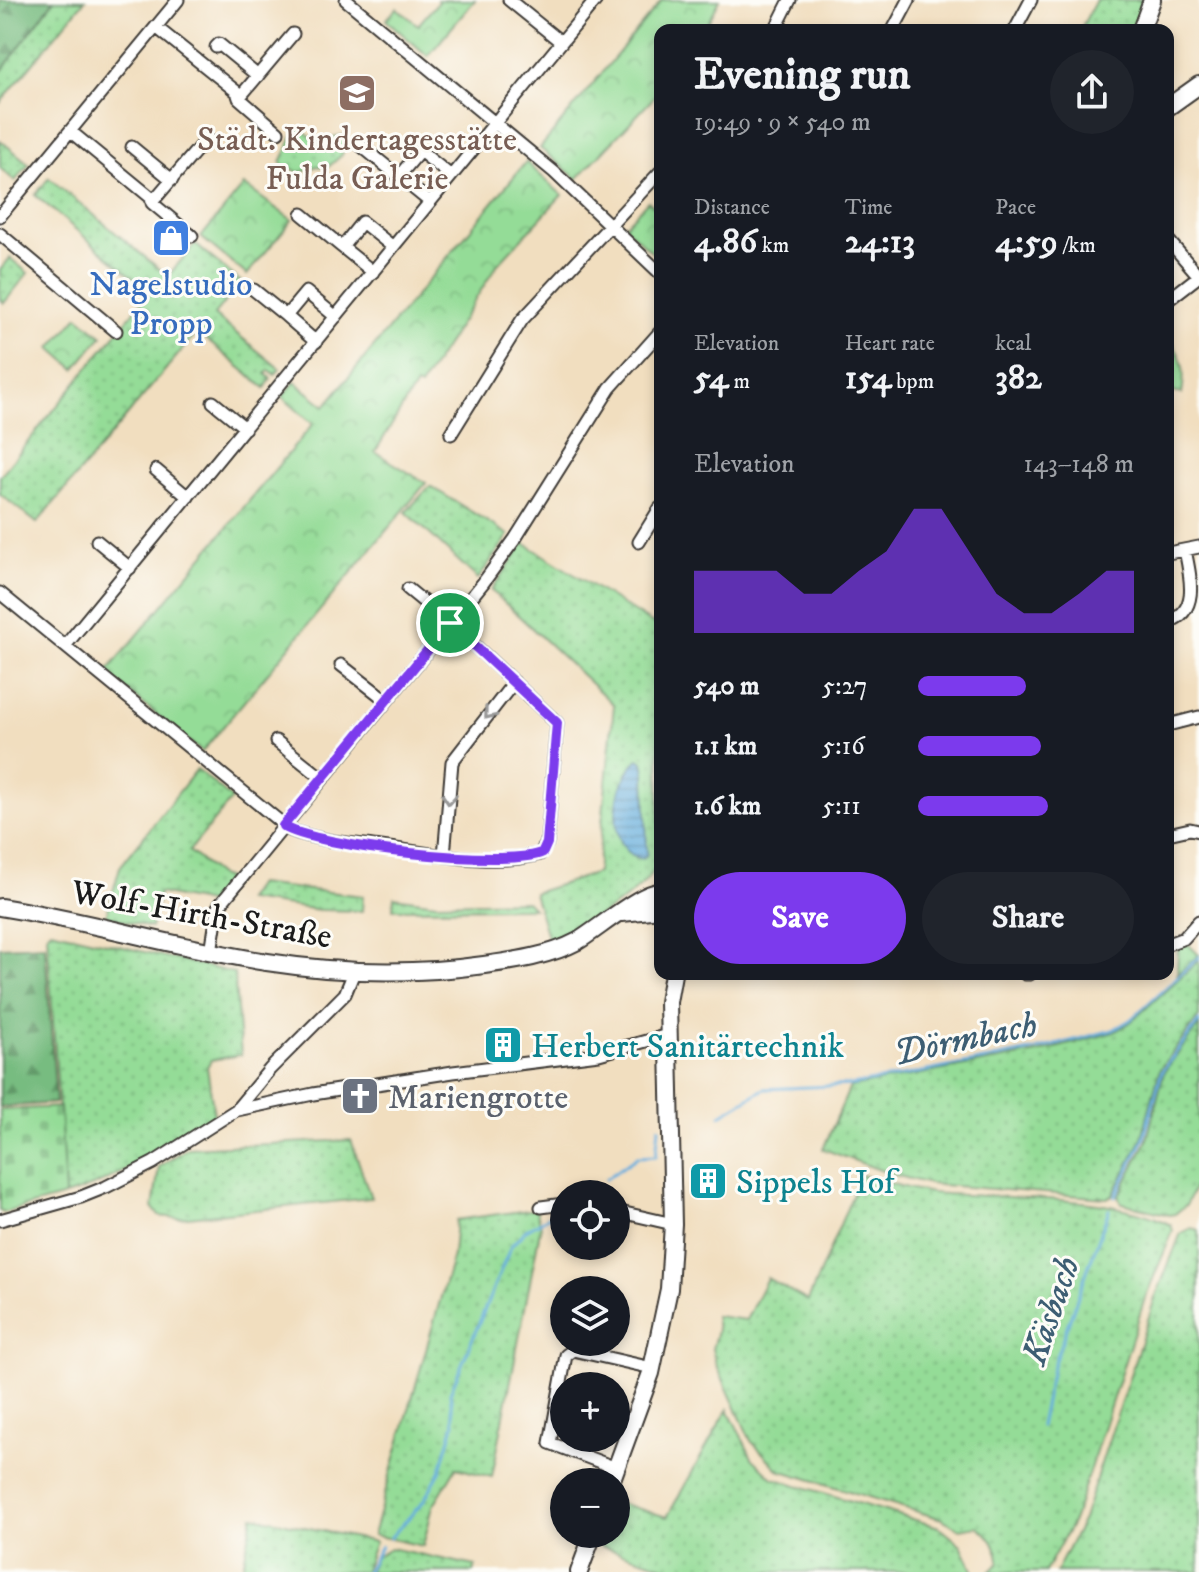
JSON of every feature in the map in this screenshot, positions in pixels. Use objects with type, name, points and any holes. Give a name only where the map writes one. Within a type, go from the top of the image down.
[{"type":"street","points":[[0,216],[178,0]]},
{"type":"street","points":[[346,0],[554,172],[654,267]]},
{"type":"street","points":[[509,0],[561,42]]},
{"type":"street","points":[[65,646],[596,0]]},
{"type":"street","points":[[778,24],[790,0]]},
{"type":"street","points":[[896,24],[909,0]]},
{"type":"street","points":[[1018,24],[1031,0]]},
{"type":"street","points":[[1143,24],[1152,0]]},
{"type":"street","points":[[156,27],[237,92],[239,98],[278,132]]},
{"type":"street","points":[[239,98],[293,34]]},
{"type":"street","points":[[216,47],[219,44],[258,76]]},
{"type":"street","points":[[1174,103],[1199,85]]},
{"type":"street","points":[[70,131],[154,200]]},
{"type":"street","points":[[192,236],[152,203],[207,138]]},
{"type":"street","points":[[359,144],[430,202]]},
{"type":"street","points":[[132,147],[172,180]]},
{"type":"street","points":[[399,176],[420,151],[451,176]]},
{"type":"street","points":[[451,434],[522,320],[654,178]]},
{"type":"street","points":[[302,214],[373,272]]},
{"type":"street","points":[[342,247],[362,222],[393,247]]},
{"type":"street","points":[[0,234],[116,331]]},
{"type":"street","points":[[1174,247],[1199,276],[1174,295]]},
{"type":"street","points":[[254,290],[316,342]]},
{"type":"street","points":[[286,316],[306,292],[336,317]]},
{"type":"street","points":[[211,952],[218,907],[515,539],[610,388],[654,339]]},
{"type":"street","points":[[213,402],[245,428]]},
{"type":"street","points":[[156,470],[188,497]]},
{"type":"street","points":[[639,542],[654,518]]},
{"type":"street","points":[[97,541],[130,568]]},
{"type":"street","points":[[1174,552],[1199,547]]},
{"type":"street","points":[[1174,619],[1188,613],[1195,597],[1185,550]]},
{"type":"street","points":[[0,593],[283,826],[315,839],[444,856],[527,857],[540,854],[545,849],[557,723],[450,623],[408,589]]},
{"type":"street","points":[[341,665],[386,700]]},
{"type":"street","points":[[444,856],[452,762],[514,682]]},
{"type":"street","points":[[1174,723],[1199,717]]},
{"type":"street","points":[[276,741],[322,778]]},
{"type":"street","points":[[1174,833],[1190,829],[1199,831]]},
{"type":"street","name":"Wolf-Hirth-Straße","points":[[0,907],[290,966],[437,970],[524,958],[577,941],[654,891]]},
{"type":"street","name":"Wolf-Hirth-Straße","points":[[622,913],[654,910]]},
{"type":"street","points":[[1174,942],[1184,938],[1199,921]]},
{"type":"street","points":[[0,1220],[106,1187],[153,1163],[236,1110],[270,1069],[345,994],[355,970]]},
{"type":"street","points":[[616,1468],[652,1368],[669,1289],[673,1224],[668,1002],[672,980]]},
{"type":"street","points":[[236,1110],[437,1074],[599,1054],[668,1035]]},
{"type":"street","points":[[541,1207],[550,1206]]},
{"type":"street","points":[[630,1214],[673,1224]]},
{"type":"street","points":[[600,1468],[550,1443],[566,1355],[573,1350],[652,1368]]},
{"type":"street","points":[[579,1572],[588,1548]]},
{"type":"green space","points":[[0,0],[54,0],[0,73]]},
{"type":"green space","points":[[54,0],[85,0],[0,103],[0,73]]},
{"type":"green space","points":[[437,0],[475,0],[428,56],[386,20],[397,8],[418,25]]},
{"type":"green space","points":[[662,0],[720,0],[707,24],[654,24],[654,97],[577,179],[540,148]]},
{"type":"green space","points":[[1096,0],[1148,0],[1138,24],[1083,24]]},
{"type":"green space","points":[[300,128],[319,143],[323,139],[344,135],[347,138],[342,155],[327,168],[317,166],[299,173],[283,167],[281,162],[296,130]]},
{"type":"green space","points":[[0,140],[29,164],[15,181],[0,168]]},
{"type":"green space","points":[[526,162],[562,195],[497,265],[375,452],[426,483],[202,752],[106,673],[313,424],[282,397],[295,382],[325,406]]},
{"type":"green space","points":[[49,178],[168,276],[195,244],[241,282],[214,315],[280,369],[275,375],[269,370],[266,374],[271,379],[265,388],[197,332],[37,523],[0,494],[0,476],[150,292],[35,195]]},
{"type":"green space","points":[[244,185],[292,220],[247,275],[201,237]]},
{"type":"green space","points":[[648,201],[654,206],[654,254],[624,226]]},
{"type":"green space","points":[[10,258],[28,273],[4,303],[0,300],[0,270]]},
{"type":"green space","points":[[78,316],[102,336],[75,369],[51,348]]},
{"type":"green space","points":[[1174,345],[1182,364],[1182,394],[1174,392]]},
{"type":"green space","points":[[430,486],[509,535],[478,579],[406,512]]},
{"type":"green space","points":[[524,543],[654,623],[654,870],[639,887],[610,909],[578,928],[548,940],[534,893],[597,873],[614,705],[491,590]]},
{"type":"green space","points":[[197,769],[232,799],[189,851],[221,877],[235,879],[213,904],[159,893],[151,928],[106,916],[120,867]]},
{"type":"green space","points":[[257,884],[363,896],[362,911],[320,910],[246,900]]},
{"type":"green space","points":[[394,897],[436,903],[526,901],[533,908],[393,909]]},
{"type":"green space","points":[[51,930],[234,973],[241,1055],[211,1060],[207,1067],[214,1115],[123,1172],[65,1196],[47,934]]},
{"type":"green space","points":[[1186,942],[1199,955],[1177,974],[1178,946]]},
{"type":"green space","points":[[45,945],[56,1103],[0,1107],[0,947]]},
{"type":"green space","points":[[1199,960],[1199,1017],[1160,1069],[1141,1141],[1113,1195],[1107,1198],[929,1184],[891,1174],[823,1149],[850,1087],[1037,1053],[1114,1032],[1131,1022]]},
{"type":"green space","points":[[1199,1025],[1199,1176],[1187,1204],[1169,1215],[1122,1203],[1118,1197],[1146,1143],[1164,1072]]},
{"type":"green space","points":[[60,1107],[65,1196],[3,1213],[0,1211],[0,1110]]},
{"type":"green space","points":[[351,1140],[371,1198],[178,1218],[159,1216],[153,1208],[159,1167],[188,1148]]},
{"type":"green space","points":[[861,1175],[933,1193],[1088,1203],[1147,1215],[1171,1225],[1173,1231],[1145,1298],[1074,1519],[1045,1572],[990,1572],[999,1563],[998,1552],[989,1537],[977,1526],[960,1529],[942,1519],[779,1470],[751,1441],[716,1364],[712,1349],[717,1330],[715,1316],[746,1320],[767,1278],[808,1301]]},
{"type":"green space","points":[[536,1209],[541,1225],[492,1477],[456,1468],[433,1506],[423,1546],[373,1535],[453,1255],[456,1220]]},
{"type":"green space","points":[[1191,1228],[1199,1230],[1199,1572],[1056,1572],[1083,1519],[1154,1301],[1181,1233]]},
{"type":"green space","points":[[728,1409],[752,1458],[773,1478],[939,1527],[961,1545],[974,1572],[683,1572],[606,1548],[630,1548],[630,1506],[667,1517]]},
{"type":"green space","points":[[253,1516],[375,1542],[364,1572],[242,1572]]},
{"type":"green space","points":[[390,1548],[476,1566],[474,1572],[368,1572],[375,1557]]},
{"type":"water","points":[[639,759],[645,771],[647,854],[643,859],[630,854],[622,844],[616,814],[623,782]]},
{"type":"waterway","name":"Dörmbach","points":[[1174,980],[1199,957]]},
{"type":"waterway","name":"Dörmbach","points":[[721,1115],[764,1089],[852,1085],[1036,1050],[1113,1030],[1130,1020],[1174,980]]},
{"type":"waterway","name":"Käsbach","points":[[1115,1197],[1143,1141],[1162,1071],[1199,1022]]},
{"type":"waterway","name":"Dörmbach","points":[[606,1179],[637,1157],[656,1156],[659,1127]]},
{"type":"waterway","name":"Käsbach","points":[[1040,1426],[1052,1368],[1109,1210]]},
{"type":"waterway","name":"Dörmbach","points":[[390,1538],[423,1502],[440,1472],[454,1424],[450,1393],[511,1246],[526,1230],[550,1216]]},
{"type":"waterway","name":"Dörmbach","points":[[366,1572],[381,1546]]},
{"type":"place","name":"Städt. Kindertagesstätte Fulda Galerie","points":[[357,93]]},
{"type":"place","name":"Nagelstudio Propp","points":[[171,238]]},
{"type":"place","name":"Herbert Sanitärtechnik","points":[[503,1045]]},
{"type":"place","name":"Mariengrotte","points":[[360,1096]]},
{"type":"place","name":"Sippels Hof","points":[[708,1181]]},
{"type":"route","points":[[450,623],[557,723],[547,843],[543,852],[527,857],[444,856],[315,839],[283,826],[386,700],[450,623]]}]
